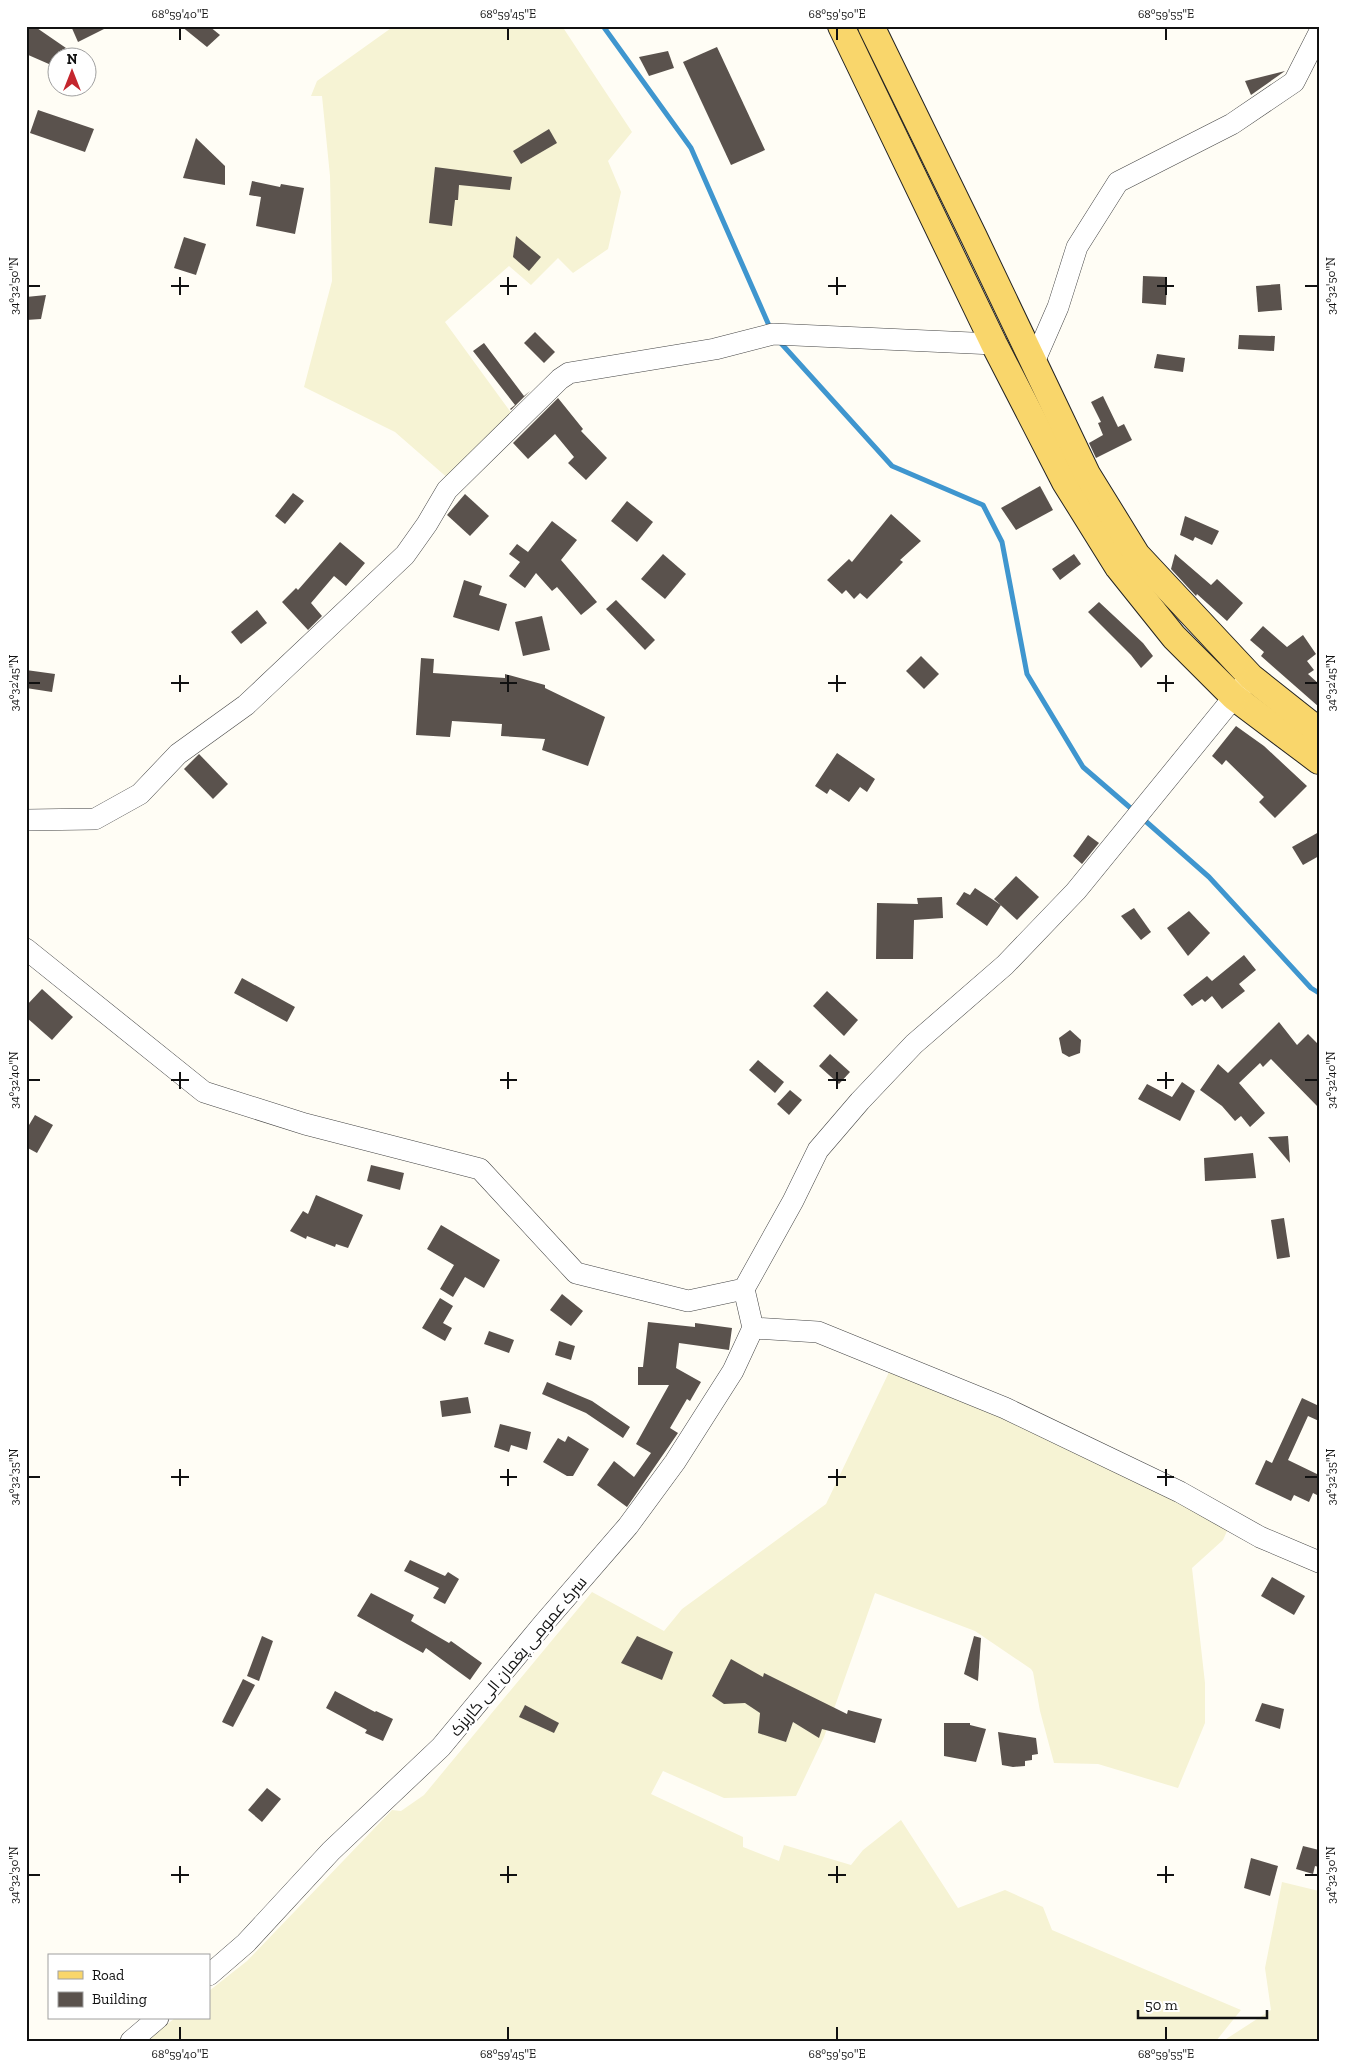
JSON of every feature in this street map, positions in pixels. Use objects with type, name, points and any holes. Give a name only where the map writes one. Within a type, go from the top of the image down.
[{"type":"main road","points":[[841,26],[994,344],[1065,482],[1118,567],[1174,637],[1234,697],[1319,761]]},
{"type":"main road","points":[[871,26],[1087,474],[1138,555],[1250,677],[1319,731]]},
{"type":"main road","points":[[1011,374],[1034,362]]},
{"type":"street","points":[[1034,362],[1058,307],[1077,247],[1118,182],[1232,124],[1294,82],[1319,33]]},
{"type":"street","points":[[26,820],[95,820],[140,794],[178,754],[246,705],[405,555],[427,524],[447,490],[560,379],[569,373],[715,349],[773,334],[994,344]]},
{"type":"street","points":[[1250,677],[1076,891],[1005,965],[914,1044],[860,1101],[818,1150],[794,1201],[744,1289],[753,1328],[818,1332],[1004,1408],[1180,1492],[1260,1537],[1319,1562]]},
{"type":"street","points":[[26,949],[204,1092],[305,1124],[480,1169],[576,1273],[688,1301],[744,1289]]},
{"type":"street","name":"سرک عمومی پغمان الی کاریزک","points":[[210,1974],[246,1943],[332,1851],[442,1747],[544,1623],[628,1526],[675,1462],[733,1371],[753,1328]]},
{"type":"street","points":[[131,2041],[156,2020]]},
{"type":"shaded area","points":[[394,26],[562,26],[632,132],[608,161],[621,192],[608,249],[573,273],[558,258],[531,285],[509,266],[445,322],[515,418],[450,480],[395,432],[304,387],[332,281],[330,176],[322,96],[311,96],[317,81]]},
{"type":"shaded area","points":[[891,1368],[1232,1520],[1223,1540],[1192,1568],[1205,1683],[1205,1723],[1178,1788],[1098,1764],[1054,1763],[1031,1669],[975,1631],[875,1593],[824,1737],[796,1796],[724,1798],[663,1771],[651,1794],[743,1837],[743,1847],[779,1861],[784,1845],[851,1865],[863,1850],[901,1820],[958,1908],[1005,1890],[1043,1907],[1052,1930],[1241,2010],[1216,2041],[146,2041],[172,2020],[210,2020],[210,1990],[247,1961],[392,1810],[401,1811],[424,1795],[592,1592],[664,1631],[682,1609],[826,1504]]},
{"type":"shaded area","points":[[1282,1882],[1319,1891],[1319,2041],[1223,2041],[1271,2010],[1265,1968]]},
{"type":"building","points":[[26,26],[34,26],[66,48],[48,48],[48,64],[26,54]]},
{"type":"building","points":[[71,26],[110,26],[78,42]]},
{"type":"building","points":[[181,26],[209,26],[220,35],[207,47]]},
{"type":"building","points":[[717,47],[765,150],[731,165],[683,62]]},
{"type":"building","points":[[668,51],[674,68],[649,76],[639,57]]},
{"type":"building","points":[[1285,71],[1251,95],[1245,81]]},
{"type":"building","points":[[38,110],[94,129],[85,152],[30,133]]},
{"type":"building","points":[[549,129],[557,143],[521,164],[513,151]]},
{"type":"building","points":[[196,138],[225,166],[225,185],[183,178]]},
{"type":"building","points":[[435,167],[512,177],[510,190],[459,185],[458,200],[455,200],[452,226],[429,223]]},
{"type":"building","points":[[252,181],[280,187],[281,184],[304,188],[295,234],[256,226],[261,197],[249,195]]},
{"type":"building","points":[[516,236],[541,257],[529,271],[513,257]]},
{"type":"building","points":[[184,237],[206,244],[196,275],[174,268]]},
{"type":"building","points":[[1143,276],[1167,277],[1166,305],[1142,303]]},
{"type":"building","points":[[1280,284],[1282,310],[1258,312],[1256,286]]},
{"type":"building","points":[[46,295],[41,319],[26,320],[26,297]]},
{"type":"building","points":[[535,332],[555,352],[544,363],[524,343]]},
{"type":"building","points":[[1239,335],[1275,336],[1274,351],[1238,349]]},
{"type":"building","points":[[484,343],[524,396],[530,391],[511,410],[515,405],[473,351]]},
{"type":"building","points":[[1157,354],[1185,358],[1183,372],[1154,368]]},
{"type":"building","points":[[1103,396],[1118,427],[1124,424],[1132,440],[1096,458],[1089,443],[1103,435],[1098,423],[1101,422],[1091,402]]},
{"type":"building","points":[[558,398],[583,429],[581,431],[607,458],[586,480],[568,463],[574,457],[555,434],[528,459],[513,443]]},
{"type":"building","points":[[1040,486],[1053,510],[1016,530],[1001,508]]},
{"type":"building","points":[[293,493],[304,501],[285,524],[275,516]]},
{"type":"building","points":[[465,494],[489,516],[470,536],[447,515]]},
{"type":"building","points":[[627,501],[653,522],[637,542],[611,521]]},
{"type":"building","points":[[891,514],[921,541],[900,560],[903,562],[867,599],[860,593],[854,599],[846,590],[842,594],[827,580],[849,559],[852,562]]},
{"type":"building","points":[[1185,516],[1219,531],[1212,545],[1195,537],[1193,541],[1180,535]]},
{"type":"building","points":[[552,521],[577,540],[561,560],[597,602],[581,615],[557,587],[552,591],[536,573],[525,588],[509,576],[520,562],[509,554],[517,544],[528,552]]},
{"type":"building","points":[[340,542],[365,563],[346,586],[334,576],[311,603],[322,616],[308,630],[282,602],[296,588],[298,590]]},
{"type":"building","points":[[663,554],[686,574],[665,599],[641,579]]},
{"type":"building","points":[[1074,554],[1081,564],[1060,580],[1052,569]]},
{"type":"building","points":[[1175,554],[1211,585],[1217,579],[1243,603],[1227,621],[1197,594],[1196,596],[1171,569]]},
{"type":"building","points":[[464,580],[482,586],[479,595],[507,604],[499,631],[453,617]]},
{"type":"building","points":[[616,600],[655,640],[645,650],[606,609]]},
{"type":"building","points":[[1099,602],[1143,643],[1153,656],[1141,668],[1131,655],[1088,612]]},
{"type":"building","points":[[257,610],[267,623],[241,644],[231,632]]},
{"type":"building","points":[[542,616],[550,650],[523,656],[515,622]]},
{"type":"building","points":[[1263,626],[1287,647],[1303,635],[1316,654],[1307,661],[1314,670],[1308,674],[1319,684],[1319,707],[1261,656],[1264,652],[1250,640]]},
{"type":"building","points":[[921,656],[939,674],[924,689],[906,671]]},
{"type":"building","points":[[421,658],[434,659],[433,673],[505,678],[505,674],[545,685],[545,688],[605,717],[588,766],[542,750],[545,739],[501,736],[502,724],[452,721],[450,737],[416,735]]},
{"type":"building","points":[[26,670],[55,674],[52,692],[26,688]]},
{"type":"building","points":[[1236,726],[1264,746],[1307,786],[1275,818],[1259,802],[1264,797],[1226,760],[1222,765],[1212,756]]},
{"type":"building","points":[[837,753],[875,779],[867,792],[860,787],[849,802],[830,789],[827,794],[815,786]]},
{"type":"building","points":[[199,754],[228,784],[213,799],[184,769]]},
{"type":"building","points":[[1319,832],[1319,856],[1303,865],[1292,847]]},
{"type":"building","points":[[1088,835],[1099,843],[1082,864],[1073,856]]},
{"type":"building","points":[[1016,876],[1039,897],[1017,920],[994,899]]},
{"type":"building","points":[[975,888],[1001,905],[987,926],[956,904],[964,892],[970,895]]},
{"type":"building","points":[[942,897],[943,918],[914,920],[913,959],[876,959],[877,903],[918,904],[917,898]]},
{"type":"building","points":[[1134,908],[1151,932],[1141,940],[1121,916]]},
{"type":"building","points":[[1189,911],[1210,933],[1188,956],[1167,928]]},
{"type":"building","points":[[1244,955],[1256,970],[1239,984],[1245,991],[1222,1009],[1212,996],[1205,1002],[1202,999],[1192,1006],[1183,995],[1207,976],[1212,981]]},
{"type":"building","points":[[242,978],[295,1007],[287,1022],[234,993]]},
{"type":"building","points":[[42,989],[73,1017],[52,1040],[26,1017],[26,1006]]},
{"type":"building","points":[[827,991],[858,1020],[844,1036],[813,1006]]},
{"type":"building","points":[[1279,1022],[1297,1045],[1308,1034],[1319,1045],[1319,1108],[1271,1059],[1263,1067],[1260,1063],[1239,1083],[1265,1113],[1250,1127],[1241,1116],[1235,1121],[1222,1106],[1200,1090],[1218,1064],[1228,1073]]},
{"type":"building","points":[[1070,1030],[1081,1040],[1080,1053],[1069,1057],[1062,1053],[1059,1038]]},
{"type":"building","points":[[830,1054],[850,1072],[839,1084],[819,1066]]},
{"type":"building","points":[[758,1060],[784,1082],[775,1093],[749,1070]]},
{"type":"building","points":[[1182,1082],[1195,1091],[1180,1121],[1138,1099],[1147,1084],[1172,1097]]},
{"type":"building","points":[[790,1090],[802,1100],[789,1115],[777,1104]]},
{"type":"building","points":[[35,1115],[53,1125],[37,1153],[26,1147],[26,1130]]},
{"type":"building","points":[[1288,1136],[1290,1163],[1268,1137]]},
{"type":"building","points":[[1253,1153],[1256,1178],[1205,1181],[1204,1158]]},
{"type":"building","points":[[371,1165],[404,1173],[400,1190],[367,1181]]},
{"type":"building","points":[[316,1195],[363,1215],[348,1248],[336,1244],[335,1247],[307,1236],[306,1239],[290,1231],[303,1211],[308,1214]]},
{"type":"building","points":[[1284,1218],[1290,1257],[1277,1259],[1271,1220]]},
{"type":"building","points":[[441,1225],[500,1260],[484,1288],[465,1277],[453,1297],[440,1289],[454,1265],[427,1249]]},
{"type":"building","points":[[562,1294],[583,1311],[571,1326],[550,1310]]},
{"type":"building","points":[[440,1298],[453,1306],[443,1323],[452,1328],[445,1341],[422,1328]]},
{"type":"building","points":[[648,1322],[695,1327],[695,1323],[732,1328],[729,1350],[679,1343],[676,1368],[701,1382],[690,1401],[687,1399],[670,1428],[678,1433],[627,1507],[597,1485],[614,1461],[634,1477],[651,1453],[636,1444],[669,1385],[638,1385],[638,1367],[643,1367]]},
{"type":"building","points":[[489,1331],[514,1340],[509,1353],[484,1344]]},
{"type":"building","points":[[559,1341],[575,1346],[571,1360],[555,1355]]},
{"type":"building","points":[[547,1382],[592,1401],[630,1427],[623,1438],[586,1413],[542,1394]]},
{"type":"building","points":[[468,1397],[471,1413],[442,1417],[440,1401]]},
{"type":"building","points":[[1302,1398],[1319,1406],[1319,1421],[1308,1416],[1288,1460],[1319,1475],[1319,1496],[1313,1493],[1309,1502],[1294,1495],[1291,1501],[1255,1484],[1266,1460],[1272,1463]]},
{"type":"building","points":[[500,1424],[531,1432],[527,1450],[511,1445],[509,1452],[494,1447]]},
{"type":"building","points":[[568,1436],[589,1449],[573,1476],[567,1476],[543,1462],[558,1438],[565,1442]]},
{"type":"building","points":[[410,1560],[445,1576],[448,1572],[459,1579],[445,1604],[433,1598],[439,1588],[404,1571]]},
{"type":"building","points":[[1272,1577],[1305,1596],[1294,1615],[1261,1596]]},
{"type":"building","points":[[371,1593],[414,1615],[411,1621],[449,1643],[451,1641],[482,1663],[470,1680],[426,1648],[423,1653],[357,1616]]},
{"type":"building","points":[[262,1636],[273,1641],[259,1681],[247,1676]]},
{"type":"building","points":[[637,1636],[673,1652],[662,1680],[621,1663]]},
{"type":"building","points":[[974,1636],[981,1638],[978,1681],[964,1674]]},
{"type":"building","points":[[731,1659],[763,1677],[764,1673],[847,1714],[848,1710],[882,1719],[875,1743],[822,1729],[819,1738],[793,1722],[786,1742],[758,1733],[760,1713],[745,1703],[724,1704],[712,1696]]},
{"type":"building","points":[[243,1679],[255,1685],[233,1727],[222,1722]]},
{"type":"building","points":[[335,1691],[375,1712],[393,1719],[383,1741],[365,1733],[367,1730],[326,1708]]},
{"type":"building","points":[[1262,1703],[1284,1709],[1280,1729],[1255,1721]]},
{"type":"building","points":[[525,1705],[559,1723],[554,1733],[519,1717]]},
{"type":"building","points":[[944,1723],[970,1723],[970,1725],[986,1729],[976,1762],[944,1756]]},
{"type":"building","points":[[998,1732],[1036,1738],[1038,1754],[1032,1755],[1032,1760],[1025,1761],[1025,1766],[1013,1767],[1002,1765]]},
{"type":"building","points":[[267,1788],[281,1799],[262,1822],[248,1810]]},
{"type":"building","points":[[1303,1846],[1319,1850],[1319,1867],[1315,1866],[1313,1874],[1296,1869]]},
{"type":"building","points":[[1251,1858],[1278,1866],[1270,1896],[1244,1888]]},
{"type":"waterway","points":[[603,26],[691,148],[771,330]]},
{"type":"waterway","points":[[779,341],[892,466],[983,505],[1002,542],[1027,674],[1083,767],[1134,811]]},
{"type":"waterway","points":[[1142,818],[1209,877],[1311,988],[1319,993]]}]
